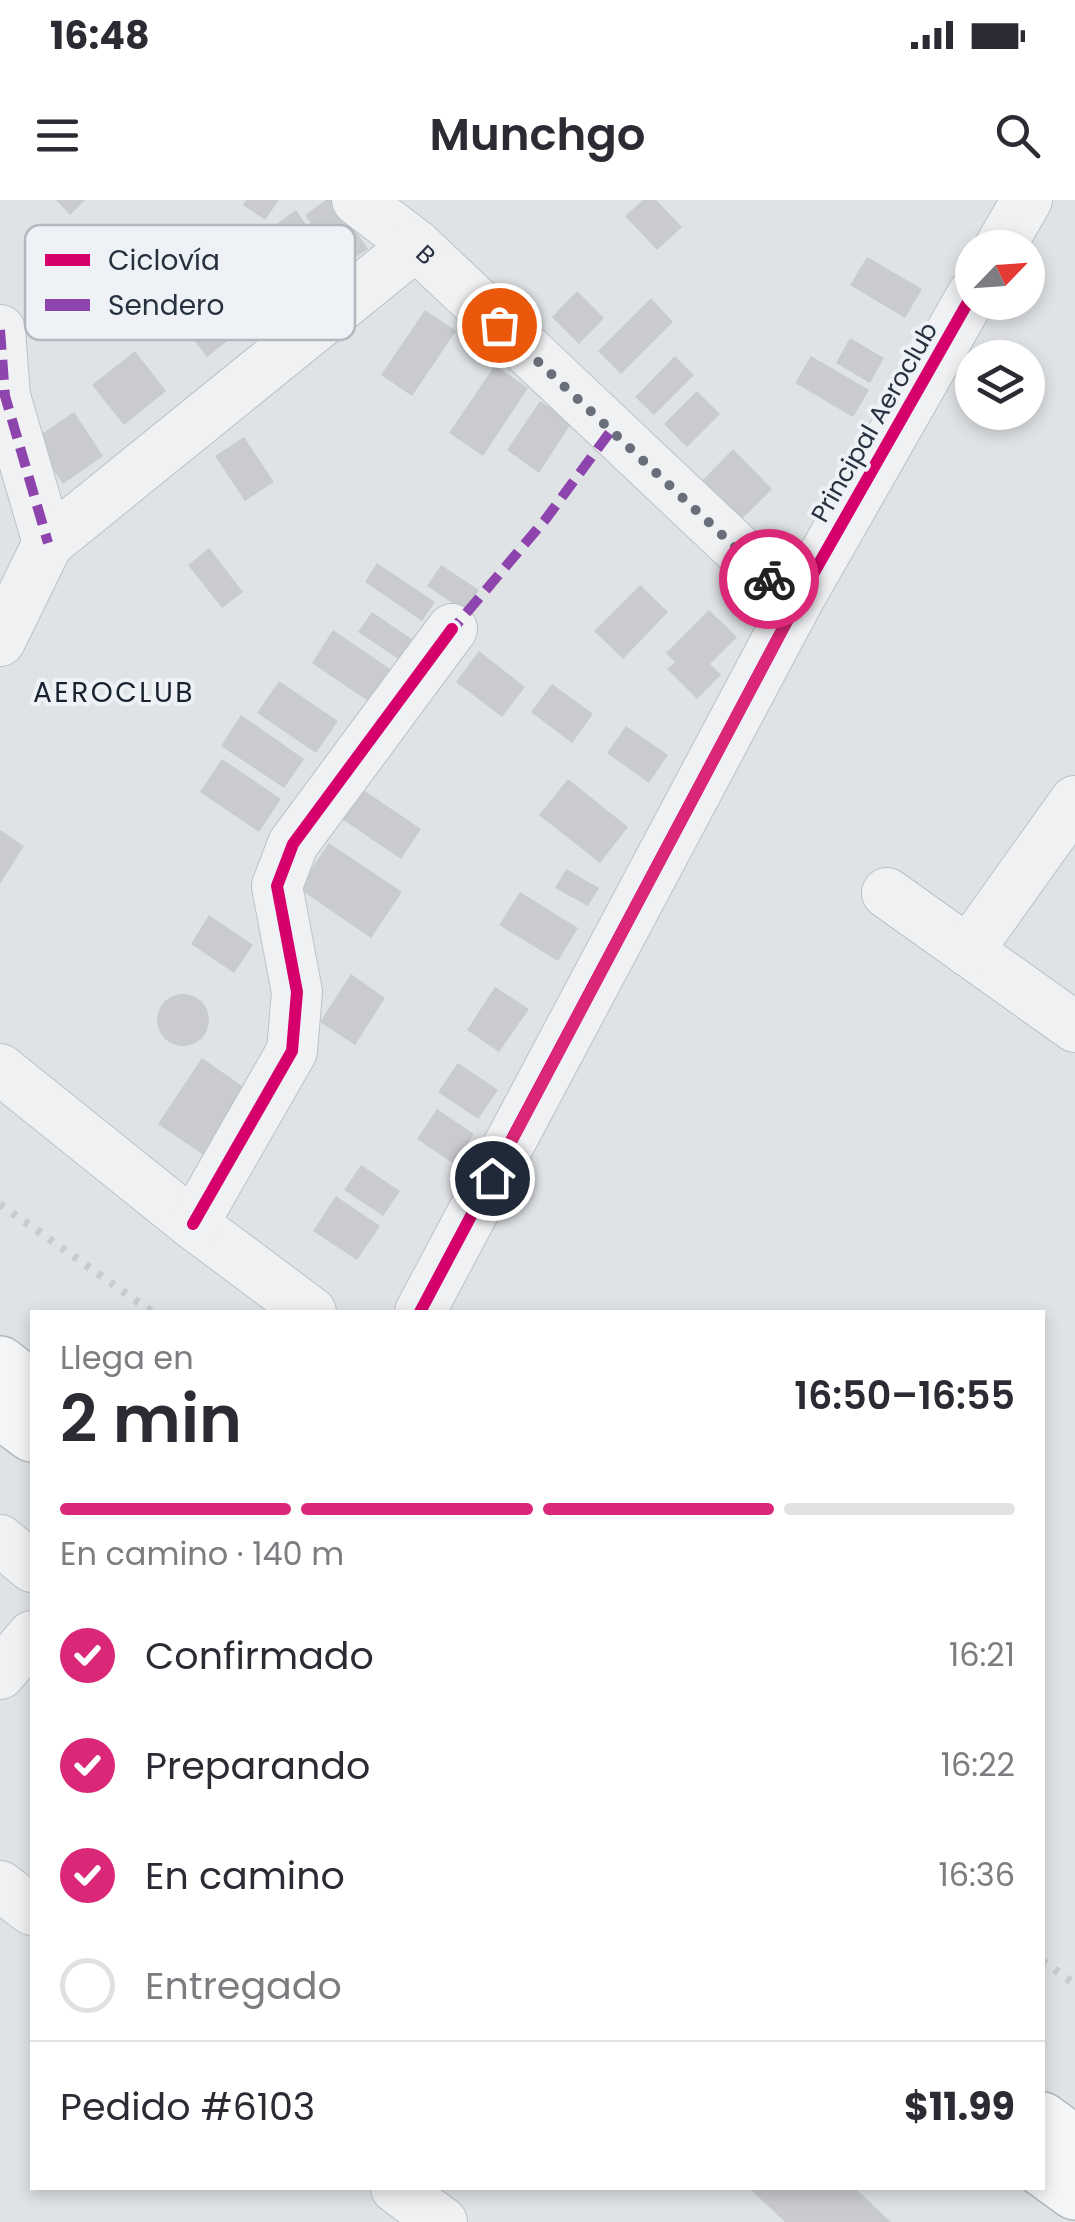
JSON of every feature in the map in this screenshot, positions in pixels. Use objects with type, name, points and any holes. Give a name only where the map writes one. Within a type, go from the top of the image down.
[{"type":"highway","points":[[0,1364],[30,1386]]},
{"type":"highway","points":[[0,1410],[30,1432]]},
{"type":"highway","points":[[1045,2122],[1075,2144]]},
{"type":"highway","points":[[1045,2170],[1075,2192]]},
{"type":"street","name":"B","points":[[357,200],[416,245],[796,604]]},
{"type":"street","points":[[1010,230],[1026,200]]},
{"type":"street","points":[[355,294],[416,245]]},
{"type":"street","name":"Principal Aeroclub","points":[[421,1310],[796,604],[958,320]]},
{"type":"street","points":[[0,330],[5,396],[48,543]]},
{"type":"street","points":[[0,642],[48,543],[299,340]]},
{"type":"street","points":[[193,1224],[292,1051],[297,992],[277,886],[292,844],[452,629]]},
{"type":"street","points":[[968,951],[1075,801]]},
{"type":"street","points":[[887,893],[1075,1028]]},
{"type":"street","points":[[0,1068],[193,1224],[307,1310]]},
{"type":"street","points":[[0,1540],[30,1565]]},
{"type":"street","points":[[0,1674],[30,1638]]},
{"type":"street","points":[[0,1886],[30,1908]]},
{"type":"street","points":[[399,2190],[442,2222]]},
{"type":"building","points":[[56,200],[85,200],[70,215]]},
{"type":"building","points":[[246,200],[279,200],[265,220],[243,205]]},
{"type":"building","points":[[326,200],[334,200],[351,225],[312,225],[305,215]]},
{"type":"building","points":[[643,200],[656,200],[682,227],[657,250],[625,216]]},
{"type":"building","points":[[296,210],[306,225],[275,225]]},
{"type":"building","points":[[355,230],[368,249],[355,258]]},
{"type":"building","points":[[867,257],[922,289],[905,318],[850,285]]},
{"type":"building","points":[[577,291],[604,318],[579,344],[552,317]]},
{"type":"building","points":[[651,298],[673,322],[621,374],[598,351]]},
{"type":"building","points":[[425,310],[456,331],[412,396],[381,375]]},
{"type":"building","points":[[850,338],[884,358],[870,383],[836,363]]},
{"type":"building","points":[[194,340],[229,340],[207,357]]},
{"type":"building","points":[[135,351],[166,391],[124,425],[92,385]]},
{"type":"building","points":[[675,356],[694,375],[654,415],[635,397]]},
{"type":"building","points":[[811,356],[869,390],[853,417],[795,383]]},
{"type":"building","points":[[495,365],[528,388],[483,456],[449,433]]},
{"type":"building","points":[[697,391],[720,414],[687,447],[664,424]]},
{"type":"building","points":[[540,401],[572,422],[539,473],[507,450]]},
{"type":"building","points":[[74,412],[103,456],[63,484],[33,440]]},
{"type":"building","points":[[244,437],[274,482],[245,501],[215,456]]},
{"type":"building","points":[[733,449],[772,489],[737,524],[698,485]]},
{"type":"building","points":[[209,548],[243,592],[222,608],[188,565]]},
{"type":"building","points":[[377,563],[435,602],[422,621],[365,582]]},
{"type":"building","points":[[441,565],[479,590],[464,611],[427,586]]},
{"type":"building","points":[[640,585],[668,612],[623,659],[594,631]]},
{"type":"building","points":[[709,610],[737,637],[710,664],[721,675],[697,699],[667,669],[675,662],[666,653]]},
{"type":"building","points":[[372,612],[413,640],[400,660],[358,632]]},
{"type":"building","points":[[333,630],[390,669],[368,701],[312,663]]},
{"type":"building","points":[[479,651],[525,687],[502,717],[456,682]]},
{"type":"building","points":[[279,681],[338,721],[316,753],[257,713]]},
{"type":"building","points":[[552,684],[593,714],[572,743],[531,712]]},
{"type":"building","points":[[241,715],[304,759],[284,788],[221,746]]},
{"type":"building","points":[[626,726],[668,755],[649,783],[607,753]]},
{"type":"building","points":[[222,759],[281,799],[259,832],[200,792]]},
{"type":"building","points":[[568,779],[628,827],[600,863],[539,815]]},
{"type":"building","points":[[362,789],[421,829],[401,859],[342,819]]},
{"type":"building","points":[[0,830],[24,846],[0,884]]},
{"type":"building","points":[[329,843],[402,892],[371,938],[298,888]]},
{"type":"building","points":[[566,869],[599,888],[588,906],[555,888]]},
{"type":"building","points":[[520,892],[578,928],[558,961],[499,925]]},
{"type":"building","points":[[209,915],[253,945],[234,973],[191,944]]},
{"type":"building","points":[[351,974],[385,998],[355,1045],[320,1022]]},
{"type":"building","points":[[495,987],[529,1009],[499,1052],[467,1030]]},
{"type":"building","points":[[183,994],[201,1002],[209,1020],[201,1038],[183,1046],[165,1038],[157,1020],[165,1002]]},
{"type":"building","points":[[202,1058],[248,1090],[205,1156],[158,1124]]},
{"type":"building","points":[[458,1063],[498,1090],[478,1119],[438,1092]]},
{"type":"building","points":[[437,1109],[474,1134],[454,1164],[417,1139]]},
{"type":"building","points":[[361,1165],[400,1191],[383,1216],[344,1190]]},
{"type":"building","points":[[336,1196],[380,1226],[357,1260],[313,1231]]},
{"type":"building","points":[[751,2190],[857,2190],[891,2222],[785,2222]]},
{"type":"railway","points":[[0,1204],[149,1310]]},
{"type":"railway","points":[[1045,1963],[1075,1984]]},
{"type":"marked path","points":[[0,330],[5,396],[48,543]]},
{"type":"marked path","points":[[447,636],[545,520],[610,432]]},
{"type":"cycle path","points":[[421,1310],[796,604],[958,320]]},
{"type":"cycle path","points":[[193,1224],[292,1051],[297,992],[277,886],[293,844],[452,629]]},
{"type":"way so far","points":[[499,325],[769,579]]},
{"type":"district","name":"AEROCLUB","points":[[114,692]]},
{"type":"route","points":[[492,1178],[796,604],[769,579]]}]
